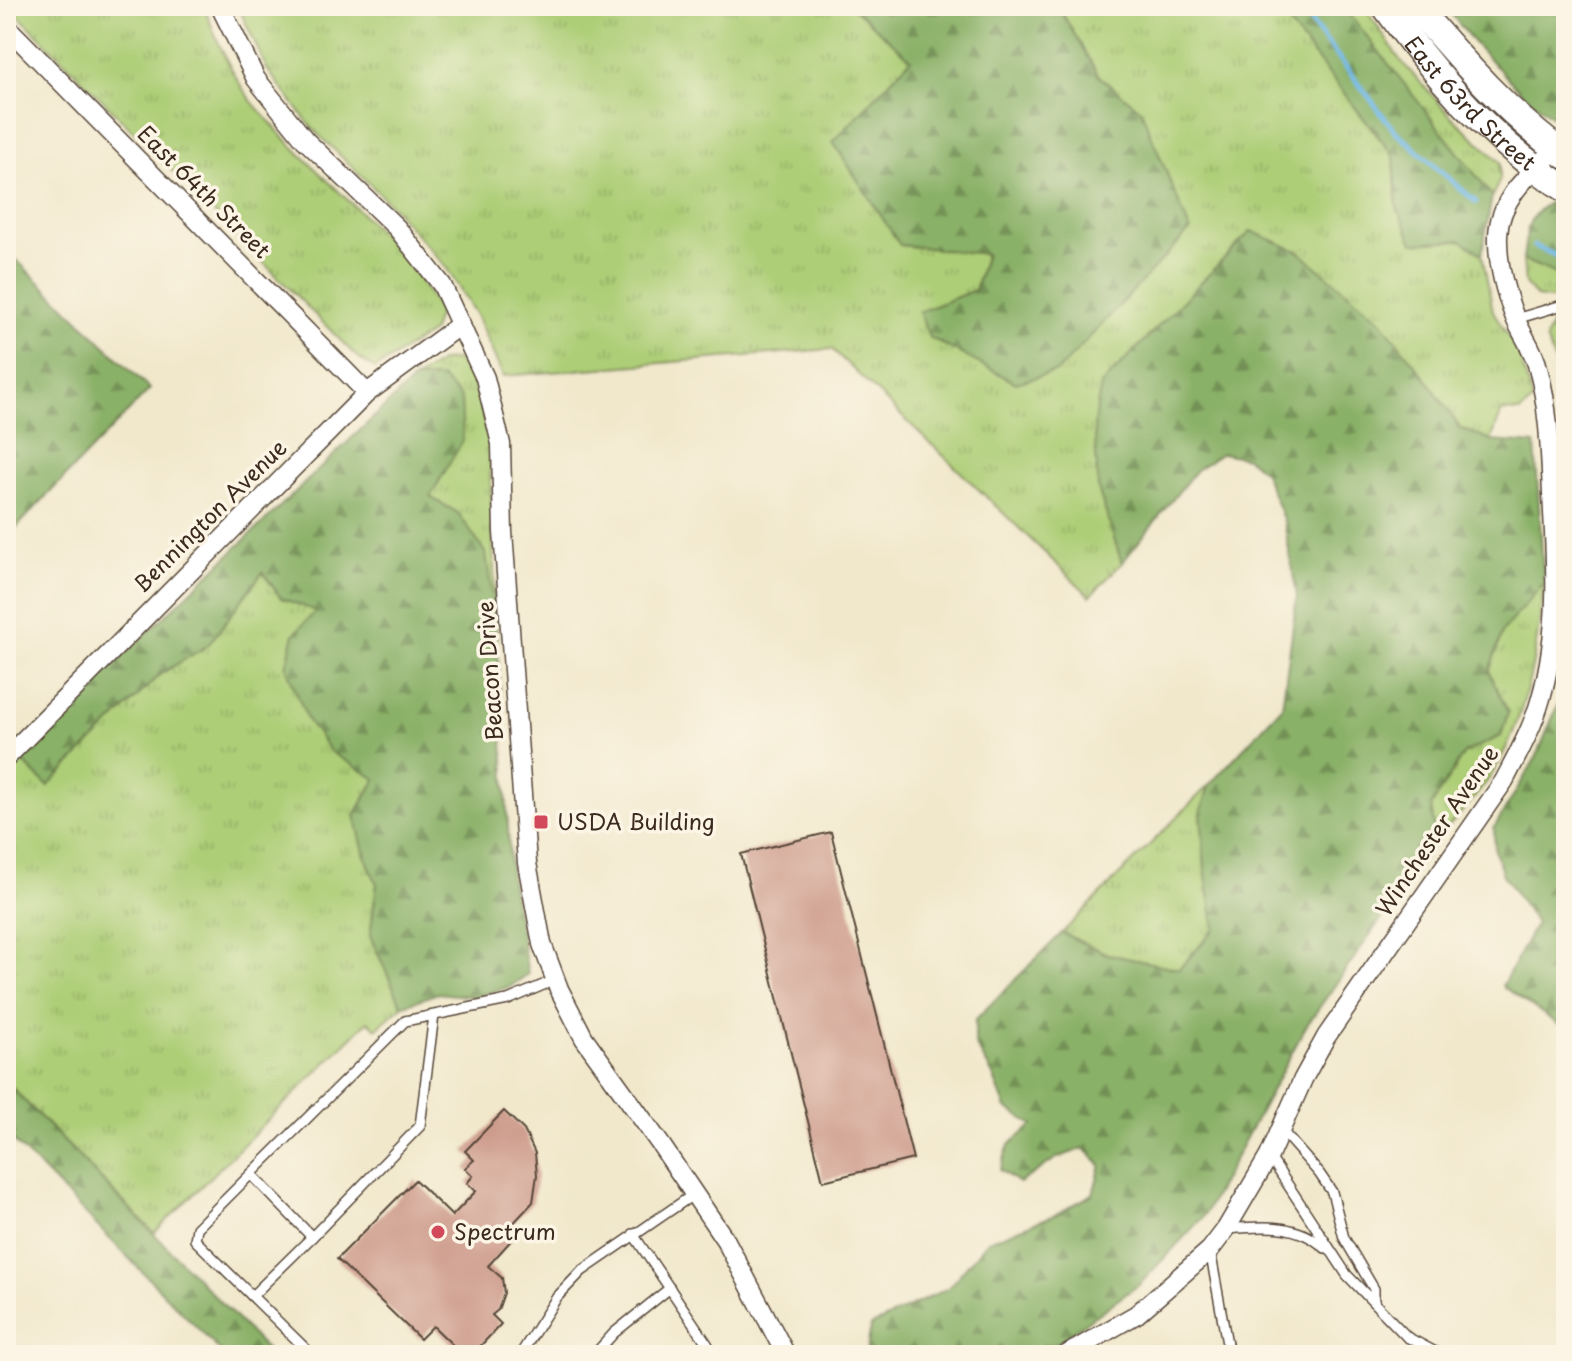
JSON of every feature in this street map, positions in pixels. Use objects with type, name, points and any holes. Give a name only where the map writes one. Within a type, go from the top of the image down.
[{"type":"main road","name":"East 63rd Street","points":[[1385,6],[1407,38],[1466,106],[1534,169],[1566,189]]},
{"type":"main road","name":"East 63rd Street","points":[[1415,6],[1478,79],[1561,152]]},
{"type":"street","name":"Beacon Drive","points":[[220,6],[256,79],[305,140],[397,228],[442,285],[485,378],[501,444],[503,532],[527,863],[542,944],[555,980],[584,1038],[726,1241],[786,1355]]},
{"type":"street","name":"East 64th Street","points":[[6,26],[367,393]]},
{"type":"street","name":"Winchester Avenue","points":[[1066,1355],[1137,1314],[1210,1250],[1226,1229],[1269,1156],[1303,1079],[1326,1037],[1504,781],[1525,741],[1541,699],[1552,646],[1557,578],[1547,402],[1537,362],[1516,319],[1501,277],[1498,236],[1501,212],[1512,193],[1534,169],[1561,152]]},
{"type":"street","name":"Bennington Avenue","points":[[6,758],[367,393],[461,324]]},
{"type":"lane","points":[[1516,319],[1566,304]]},
{"type":"lane","points":[[312,1355],[195,1240],[197,1228],[405,1021],[508,1000],[555,980]]},
{"type":"lane","points":[[252,1296],[420,1126],[434,1015]]},
{"type":"lane","points":[[1282,1131],[1332,1192],[1344,1238],[1374,1289],[1374,1302]]},
{"type":"lane","points":[[1269,1156],[1347,1275],[1407,1337],[1441,1355]]},
{"type":"lane","points":[[251,1174],[312,1237]]},
{"type":"lane","points":[[520,1355],[557,1297],[582,1271],[694,1194]]},
{"type":"lane","points":[[1226,1229],[1282,1227],[1305,1233],[1337,1261]]},
{"type":"lane","points":[[633,1234],[708,1345],[694,1355]]},
{"type":"lane","points":[[1210,1250],[1229,1355]]},
{"type":"lane","points":[[594,1355],[614,1333],[670,1288]]},
{"type":"green space","points":[[9,6],[204,6],[230,66],[253,103],[406,261],[439,312],[433,331],[375,369],[356,356]]},
{"type":"green space","points":[[238,6],[851,6],[911,59],[900,245],[986,253],[975,290],[919,312],[1017,383],[1141,110],[1099,77],[1058,6],[1275,6],[1394,157],[1397,206],[1482,254],[1493,311],[1519,355],[1533,401],[1520,412],[1502,411],[1491,441],[1460,428],[1380,320],[1098,488],[1122,563],[1090,596],[832,349],[503,376],[476,315],[446,267],[388,202],[313,129],[267,69]]},
{"type":"green space","points":[[851,6],[1058,6],[1099,76],[1141,110],[1190,230],[1058,371],[1016,383],[929,337],[919,312],[975,290],[986,254],[900,245],[833,142],[911,59]]},
{"type":"green space","points":[[1275,6],[1343,6],[1492,196],[1482,254],[1461,240],[1413,243],[1397,207],[1394,156]]},
{"type":"green space","points":[[1343,6],[1364,6],[1400,60],[1451,116],[1500,162],[1500,180],[1492,196]]},
{"type":"green space","points":[[1445,6],[1566,6],[1566,128],[1521,92],[1475,44]]},
{"type":"green space","points":[[1554,200],[1566,207],[1566,278],[1523,260],[1529,224],[1537,211]]},
{"type":"green space","points":[[1251,231],[1298,251],[1380,320],[1460,428],[1491,441],[1535,444],[1544,583],[1503,630],[1489,672],[1508,712],[1501,736],[1464,753],[1431,806],[1436,841],[1305,1028],[1204,1216],[1140,1284],[1058,1342],[1029,1355],[866,1355],[871,1326],[948,1288],[988,1241],[1055,1215],[1093,1194],[1101,1165],[1084,1148],[1057,1158],[1019,1183],[1000,1170],[1009,1145],[1033,1125],[1006,1108],[992,1073],[975,1044],[975,1020],[1062,933],[1107,954],[1179,969],[1215,929],[1205,870],[1201,812],[1210,784],[1282,707],[1297,596],[1284,521],[1264,472],[1247,458],[1222,453],[1196,470],[1122,563],[1098,488],[1094,422],[1101,385]]},
{"type":"green space","points":[[6,250],[150,389],[6,538]]},
{"type":"green space","points":[[1523,260],[1566,278],[1566,294],[1552,299],[1536,297],[1525,284]]},
{"type":"green space","points":[[1566,312],[1566,351],[1556,366],[1546,339],[1553,320]]},
{"type":"green space","points":[[457,360],[472,373],[489,439],[496,622],[486,554],[458,513],[430,497],[463,440],[441,378],[414,379],[442,361]]},
{"type":"green space","points":[[441,378],[461,398],[463,440],[430,497],[458,513],[486,554],[496,622],[511,879],[528,974],[511,986],[475,997],[438,993],[402,1006],[370,936],[377,884],[364,853],[355,815],[376,779],[331,752],[308,721],[286,667],[294,634],[316,611],[281,598],[263,572],[208,645],[159,675],[48,786],[21,760],[126,653],[414,379]]},
{"type":"green space","points":[[262,572],[281,598],[316,611],[331,752],[376,779],[364,853],[377,884],[370,936],[402,1006],[376,1029],[368,1021],[154,1233],[6,1082],[6,775],[21,760],[48,786],[159,675],[208,645]]},
{"type":"green space","points":[[1544,583],[1529,682],[1514,729],[1486,783],[1436,841],[1431,806],[1464,753],[1501,736],[1508,712],[1489,672],[1503,630]]},
{"type":"green space","points":[[1566,676],[1566,1020],[1561,1026],[1502,986],[1536,923],[1503,875],[1495,851],[1494,828],[1537,756],[1563,692]]},
{"type":"green space","points":[[1210,784],[1201,812],[1205,870],[1215,929],[1179,969],[1107,954],[1062,933]]},
{"type":"green space","points":[[6,1082],[272,1355],[224,1355],[6,1133]]},
{"type":"building","points":[[831,832],[913,1159],[823,1181],[741,854]]},
{"type":"building","name":"Spectrum","points":[[504,1111],[524,1130],[535,1153],[537,1175],[533,1202],[509,1228],[516,1235],[488,1266],[502,1278],[504,1293],[498,1310],[492,1315],[501,1324],[472,1355],[463,1355],[433,1326],[420,1339],[337,1259],[415,1180],[452,1216],[476,1191],[467,1183],[473,1176],[465,1168],[474,1160],[465,1151]]},
{"type":"waterway","points":[[1299,6],[1395,131],[1476,202]]},
{"type":"waterway","points":[[1534,246],[1566,260]]},
{"type":"place","name":"USDA Building","points":[[541,822]]},
{"type":"place","name":"Spectrum","points":[[438,1232]]}]
